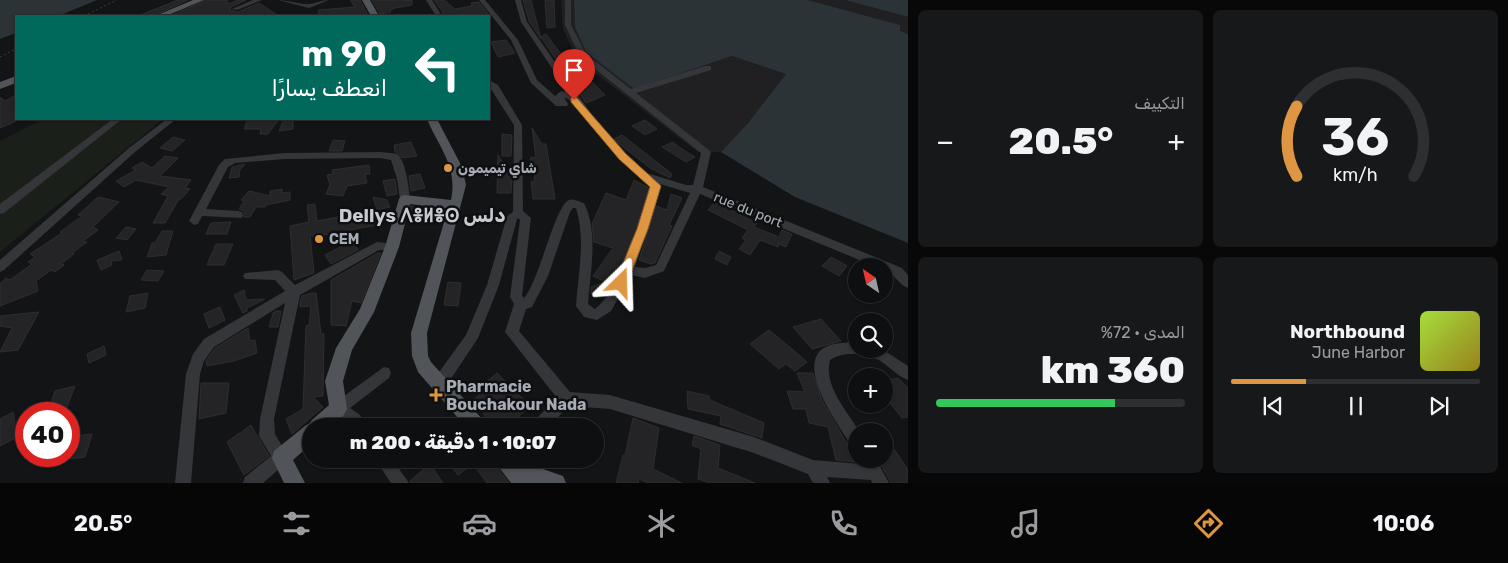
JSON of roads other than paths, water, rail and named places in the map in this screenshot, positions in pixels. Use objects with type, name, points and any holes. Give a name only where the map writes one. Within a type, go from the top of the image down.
[{"type":"main road","points":[[162,15],[200,0]]},
{"type":"main road","points":[[366,0],[374,15]]},
{"type":"main road","points":[[0,86],[15,78]]},
{"type":"main road","points":[[432,120],[456,167],[460,185],[419,333],[418,344],[424,367],[469,418]]},
{"type":"main road","points":[[327,418],[338,409],[334,380],[344,348],[366,312],[392,247],[405,199],[456,205]]},
{"type":"main road","points":[[295,483],[281,458],[302,440]]},
{"type":"main road","points":[[519,468],[556,483]]},
{"type":"street","points":[[235,9],[259,0]]},
{"type":"street","points":[[281,0],[309,6],[326,0]]},
{"type":"street","points":[[429,0],[438,15]]},
{"type":"street","points":[[482,0],[514,40],[534,81],[559,104],[564,104],[559,96],[564,92],[582,107]]},
{"type":"street","points":[[518,0],[524,22],[582,107],[622,157],[656,186],[627,270],[608,307],[595,315],[584,310],[582,306],[585,218],[579,205],[571,203],[565,211],[537,290],[530,302],[521,303]]},
{"type":"street","points":[[568,0],[568,25],[583,55],[706,152],[697,189],[685,188],[645,176]]},
{"type":"street","points":[[628,92],[708,68]]},
{"type":"street","points":[[490,83],[495,87],[518,125],[518,214]]},
{"type":"street","points":[[0,210],[117,120]]},
{"type":"street","points":[[0,267],[132,150],[171,120]]},
{"type":"street","points":[[238,215],[197,216],[228,161],[285,156],[380,155],[394,157],[403,185],[402,191],[405,199]]},
{"type":"street","name":"rue du port","points":[[627,270],[645,273],[660,268],[697,189],[903,271],[908,283]]},
{"type":"street","points":[[439,384],[471,338],[493,286],[504,250],[511,217],[518,214],[526,218],[517,286],[517,299],[521,303]]},
{"type":"street","points":[[183,483],[192,374],[198,358],[209,344],[294,292],[377,246],[392,247]]},
{"type":"street","points":[[249,276],[278,274],[294,292]]},
{"type":"street","points":[[251,483],[281,458],[268,436],[267,419],[294,292]]},
{"type":"street","points":[[521,303],[512,332],[566,399],[610,402],[754,445],[813,468],[878,478]]},
{"type":"street","points":[[848,349],[834,350],[823,358],[819,368],[822,381],[848,426]]},
{"type":"street","points":[[886,358],[908,374]]},
{"type":"street","points":[[353,418],[338,409],[384,373]]},
{"type":"street","points":[[547,418],[566,399]]},
{"type":"street","points":[[389,468],[398,482]]},
{"type":"street","points":[[813,468],[822,483]]},
{"type":"place","name":"شاي تيميمون","points":[[448,168]]},
{"type":"place","name":"CEM","points":[[319,239]]},
{"type":"place","name":"Pharmacie Bouchakour Nada","points":[[436,395]]},
{"type":"district","name":"Dellys ⴷⴻⵍⴻⵙ دلس","points":[[422,215]]}]
